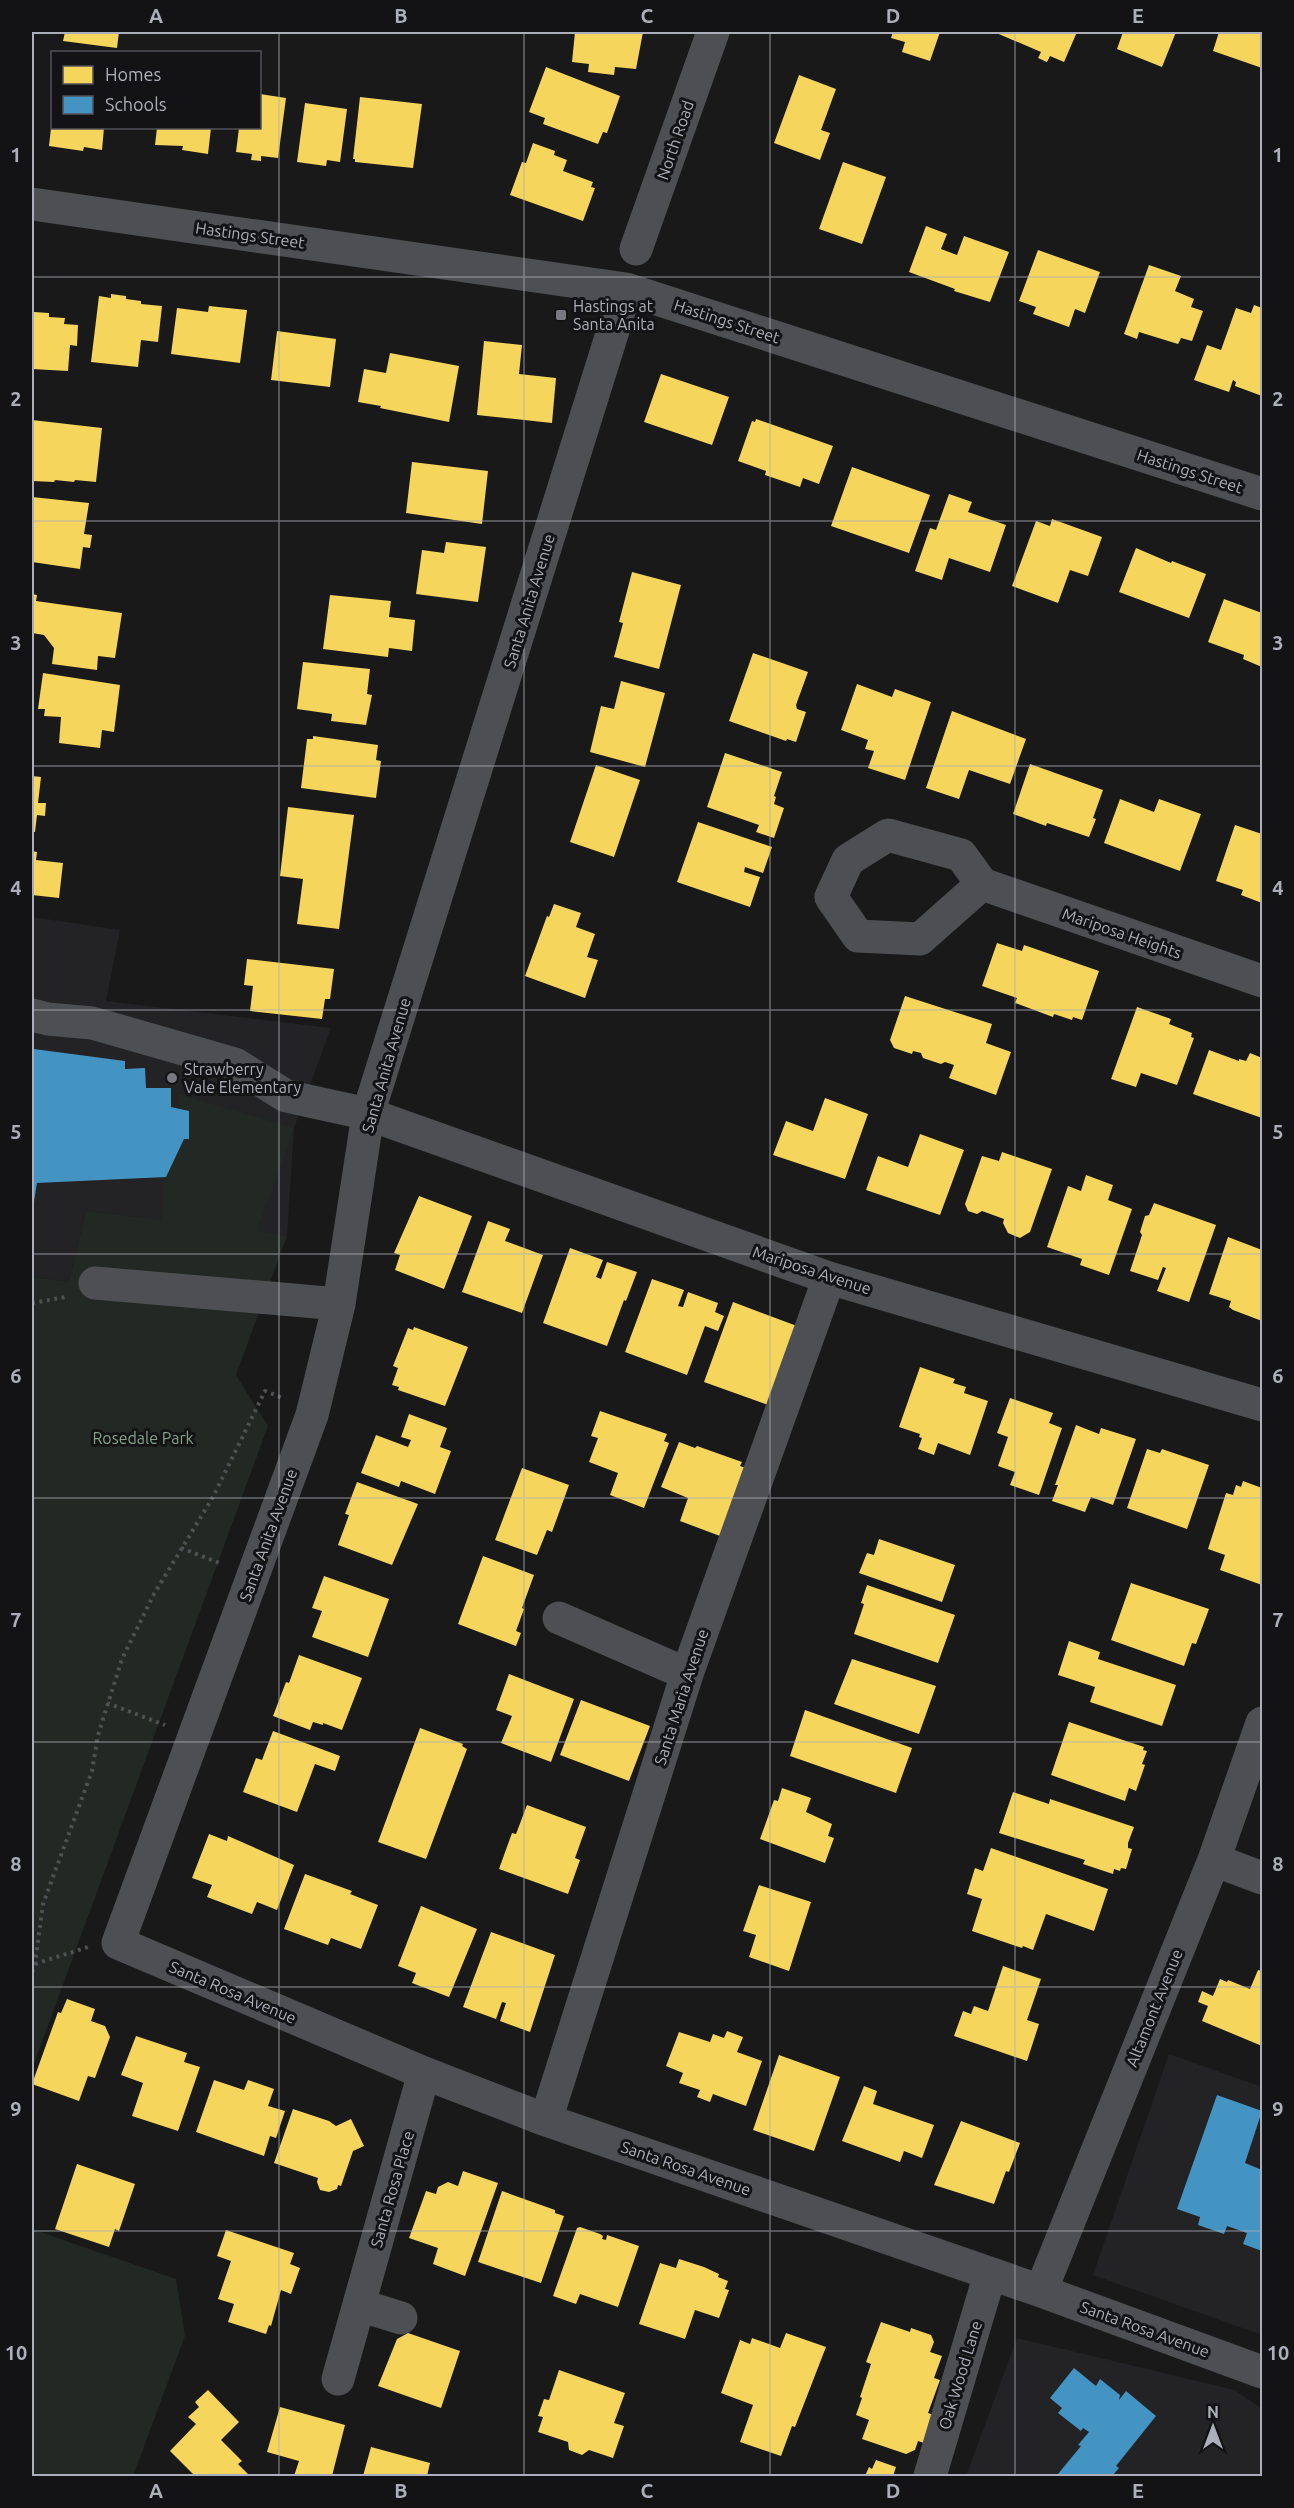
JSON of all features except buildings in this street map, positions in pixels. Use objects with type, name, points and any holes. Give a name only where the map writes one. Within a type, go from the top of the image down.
[{"type":"street","name":"North Road","points":[[636,249],[713,32]]},
{"type":"street","name":"Hastings Street","points":[[32,204],[626,289],[1263,494]]},
{"type":"street","name":"Santa Anita Avenue","points":[[118,1943],[314,1410],[339,1304],[368,1114],[626,289]]},
{"type":"street","name":"Mariposa Heights","points":[[982,884],[1263,981]]},
{"type":"street","name":"Mariposa Avenue","points":[[32,1015],[48,1019],[92,1023],[235,1064],[286,1096],[368,1114],[829,1278],[1263,1405]]},
{"type":"street","name":"Santa Maria Avenue","points":[[546,2120],[687,1674],[829,1278]]},
{"type":"street","points":[[94,1283],[339,1304]]},
{"type":"street","points":[[559,1618],[687,1674]]},
{"type":"street","name":"Altamont Avenue","points":[[1041,2290],[1214,1860],[1263,1724]]},
{"type":"street","points":[[1214,1860],[1263,1878]]},
{"type":"street","name":"Santa Rosa Avenue","points":[[118,1943],[424,2073],[546,2120],[1041,2290],[1263,2373]]},
{"type":"street","name":"Santa Rosa Place","points":[[338,2379],[424,2073]]},
{"type":"street","name":"Oak Wood Lane","points":[[930,2476],[990,2274]]},
{"type":"street","points":[[359,2305],[401,2318]]},
{"type":"path","points":[[32,1972],[43,1904],[92,1771],[107,1703],[122,1659],[154,1594],[213,1497],[265,1392],[314,1410]]},
{"type":"path","points":[[181,1548],[253,1575]]},
{"type":"path","points":[[107,1703],[194,1736]]},
{"type":"path","points":[[35,1964],[93,1946],[118,1943]]},
{"type":"shaded area","name":"Strawberry Vale Elementary","points":[[32,917],[120,930],[106,1001],[331,1028],[294,1128],[287,1236],[86,1211],[69,1282],[32,1277]]},
{"type":"shaded area","points":[[1169,2054],[1262,2087],[1262,2335],[1093,2275]]},
{"type":"shaded area","points":[[1017,2338],[1235,2390],[1262,2409],[1262,2476],[966,2476]]},
{"type":"green space","name":"Rosedale Park","points":[[178,1094],[294,1128],[257,1231],[287,1236],[236,1375],[268,1426],[32,2069],[32,1277],[69,1282],[86,1211],[162,1220],[163,1149],[181,1148]]},
{"type":"green space","points":[[32,2229],[176,2279],[185,2336],[133,2476],[32,2476]]},
{"type":"place","name":"Hastings at Santa Anita","points":[[561,315]]},
{"type":"place","name":"Strawberry Vale Elementary","points":[[172,1078]]}]
